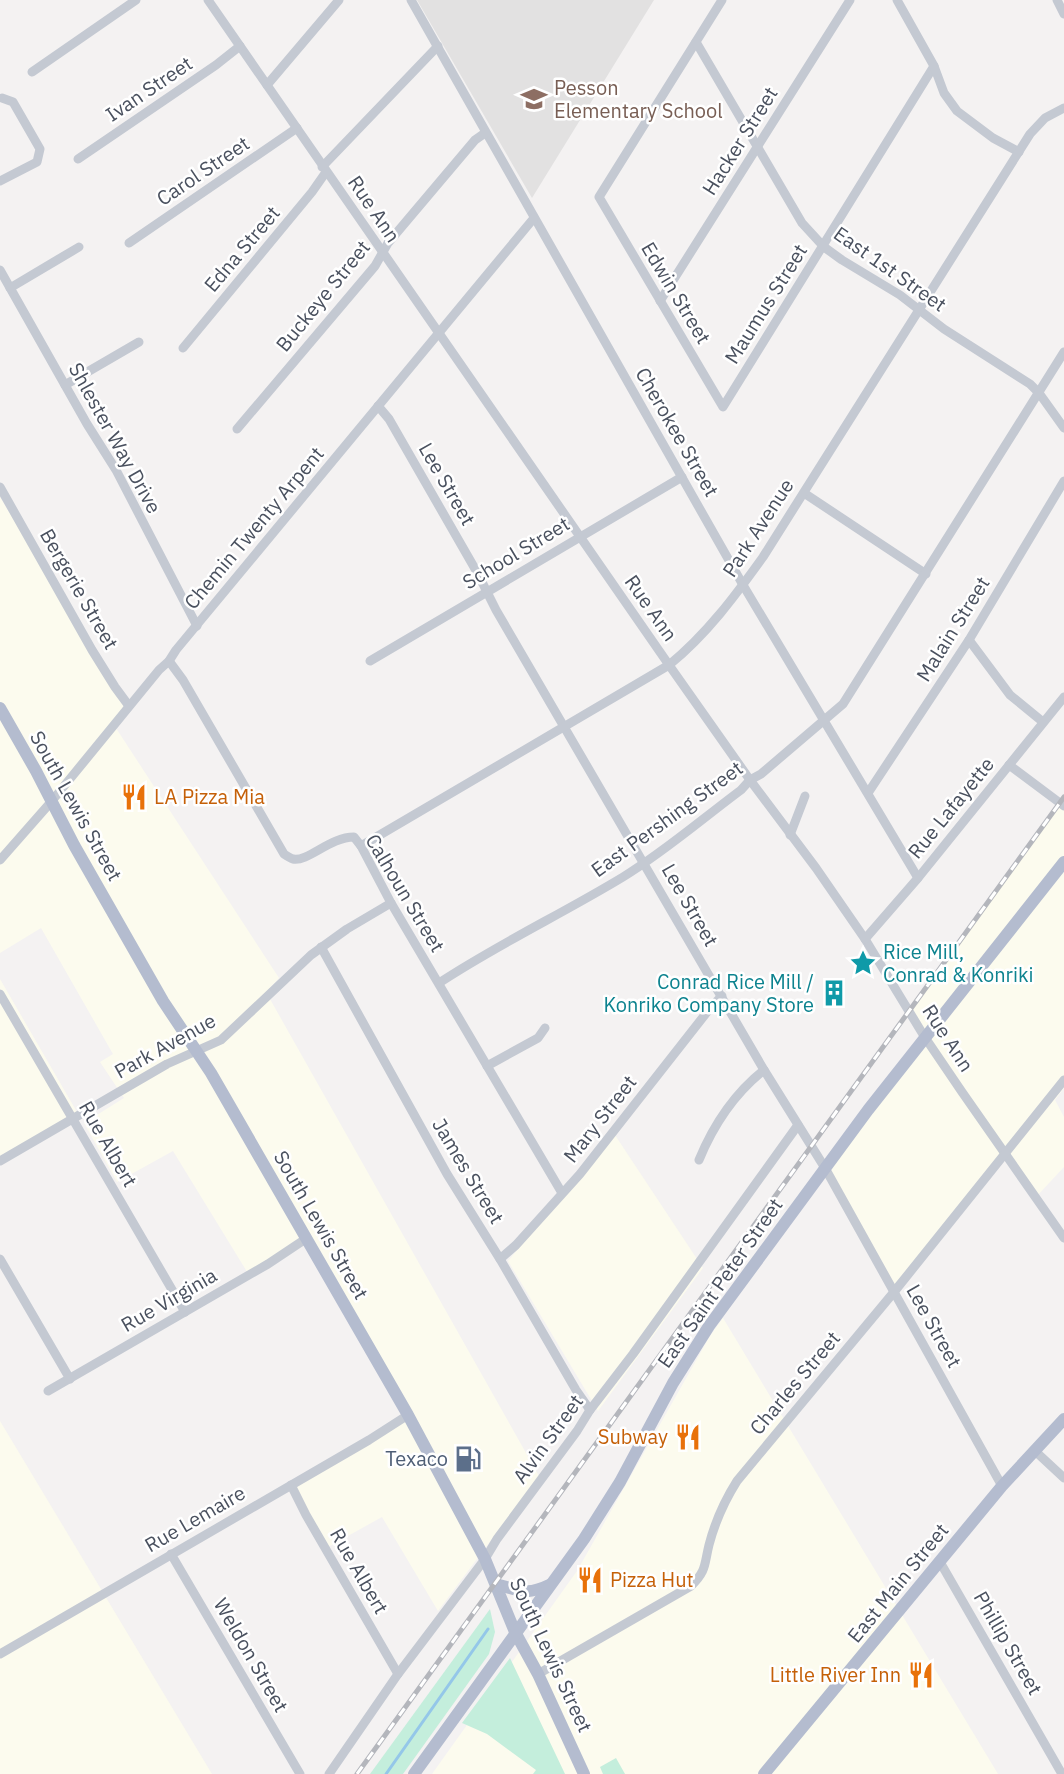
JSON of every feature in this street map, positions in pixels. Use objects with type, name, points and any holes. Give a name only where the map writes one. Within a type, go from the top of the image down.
[{"type":"main road","name":"South Lewis Street","points":[[0,708],[163,1001],[211,1073],[408,1415],[485,1559],[515,1632],[538,1674],[584,1774]]},
{"type":"main road","name":"East Saint Peter Street","points":[[414,1774],[584,1539],[620,1482],[674,1383],[709,1326],[924,1036],[1064,862]]},
{"type":"main road","name":"East Main Street","points":[[764,1774],[1002,1486],[1064,1419]]},
{"type":"main road","points":[[496,1584],[527,1592],[536,1592],[550,1585]]},
{"type":"street","points":[[32,72],[136,0]]},
{"type":"street","points":[[267,85],[339,0]]},
{"type":"street","name":"Cherokee Street","points":[[411,0],[743,585],[918,878]]},
{"type":"street","points":[[696,42],[722,0]]},
{"type":"street","name":"Hacker Street","points":[[660,301],[850,0]]},
{"type":"street","points":[[897,0],[934,66],[944,93],[957,111],[993,138],[1019,152]]},
{"type":"street","points":[[1057,0],[1064,14]]},
{"type":"street","name":"Rue Ann","points":[[210,1],[382,253],[669,665],[865,939],[924,1036],[1064,1238]]},
{"type":"street","name":"East 1st Street","points":[[696,42],[802,223],[824,247],[900,295],[944,329],[1030,384],[1064,429]]},
{"type":"street","name":"Edwin Street","points":[[696,42],[598,197],[723,407]]},
{"type":"street","name":"Ivan Street","points":[[78,159],[216,65],[240,46]]},
{"type":"street","name":"Edna Street","points":[[183,348],[312,192],[324,169],[438,46]]},
{"type":"street","name":"Maumus Street","points":[[723,407],[934,66]]},
{"type":"street","points":[[0,181],[37,162],[40,148],[13,102],[3,98]]},
{"type":"street","name":"Park Avenue","points":[[361,846],[669,665],[690,647],[764,557],[1039,123],[1064,108]]},
{"type":"street","name":"Carol Street","points":[[129,243],[297,128]]},
{"type":"street","name":"Buckeye Street","points":[[237,429],[375,266],[388,243],[475,140],[485,133]]},
{"type":"street","name":"Chemin Twenty Arpent","points":[[0,860],[169,661],[534,218]]},
{"type":"street","points":[[10,288],[80,247]]},
{"type":"street","name":"Shlester Way Drive","points":[[0,270],[64,385],[116,470],[197,626]]},
{"type":"street","points":[[64,385],[139,342]]},
{"type":"street","name":"East Pershing Street","points":[[439,983],[644,863],[741,790],[750,780],[761,774],[824,723],[843,704],[1064,352]]},
{"type":"street","name":"Lee Street","points":[[378,406],[764,1070],[825,1168],[1002,1486]]},
{"type":"street","name":"School Street","points":[[370,661],[682,477]]},
{"type":"street","name":"Malain Street","points":[[868,793],[969,640],[1064,481]]},
{"type":"street","name":"Bergerie Street","points":[[0,487],[92,650],[129,706]]},
{"type":"street","points":[[804,493],[926,573]]},
{"type":"street","points":[[969,640],[1010,695],[1043,722]]},
{"type":"street","name":"Calhoun Street","points":[[169,661],[189,690],[284,854],[293,859],[304,858],[343,837],[354,837],[361,846],[391,903],[562,1193]]},
{"type":"street","name":"Rue Lafayette","points":[[865,939],[918,878],[1064,697]]},
{"type":"street","points":[[1009,765],[1064,806]]},
{"type":"street","points":[[790,835],[805,796]]},
{"type":"street","name":"Park Avenue","points":[[0,1161],[167,1064],[221,1040],[321,947],[347,928],[391,903]]},
{"type":"street","name":"James Street","points":[[321,947],[447,1174],[590,1410]]},
{"type":"street","name":"Rue Albert","points":[[0,994],[185,1312]]},
{"type":"street","name":"Mary Street","points":[[500,1259],[516,1245],[580,1174],[722,996]]},
{"type":"street","points":[[487,1066],[538,1038],[545,1028]]},
{"type":"street","points":[[699,1160],[708,1138],[727,1110],[748,1083],[764,1070]]},
{"type":"street","name":"Charles Street","points":[[538,1674],[691,1586],[699,1578],[705,1568],[709,1545],[725,1500],[737,1481],[894,1292],[1064,1080]]},
{"type":"street","name":"Alvin Street","points":[[329,1774],[398,1674],[485,1559],[590,1410],[798,1125]]},
{"type":"street","name":"Rue Virginia","points":[[48,1391],[268,1264],[307,1238]]},
{"type":"street","points":[[0,1259],[70,1380]]},
{"type":"street","name":"Rue Lemaire","points":[[0,1654],[408,1415]]},
{"type":"street","points":[[1035,1450],[1064,1478]]},
{"type":"street","name":"Rue Albert","points":[[291,1485],[398,1674]]},
{"type":"street","name":"Weldon Street","points":[[171,1554],[300,1774]]},
{"type":"street","name":"Phillip Street","points":[[940,1562],[1062,1774]]},
{"type":"shaded area","name":"Pesson Elementary School","points":[[417,0],[654,0],[532,198]]},
{"type":"shaded area","points":[[0,497],[124,706],[112,722],[279,978],[266,992],[539,1476],[438,1611],[382,1517],[328,1547],[291,1485],[408,1415],[307,1239],[249,1275],[173,1151],[117,1182],[84,1123],[124,1098],[100,1062],[113,1054],[41,928],[0,953]]},
{"type":"shaded area","points":[[1064,798],[1064,1088],[1055,1100],[1064,1117],[1064,1167],[1036,1197],[1005,1154],[894,1292],[825,1168],[924,1036],[908,1010]]},
{"type":"shaded area","points":[[0,979],[77,1112],[0,1160]]},
{"type":"shaded area","points":[[613,1132],[703,1268],[598,1411],[508,1261]]},
{"type":"shaded area","points":[[723,1318],[998,1774],[432,1774],[577,1571],[710,1336]]},
{"type":"shaded area","points":[[0,1421],[212,1774],[0,1774]]},
{"type":"green space","points":[[490,1609],[495,1632],[489,1654],[403,1774],[370,1774]]},
{"type":"green space","points":[[510,1658],[565,1774],[533,1774],[536,1770],[487,1734],[462,1723]]},
{"type":"green space","points":[[616,1758],[625,1774],[603,1774],[600,1767]]},
{"type":"waterway","points":[[386,1774],[488,1629]]},
{"type":"railway","points":[[357,1774],[1064,797]]},
{"type":"place","name":"Pesson Elementary School","points":[[534,99]]},
{"type":"place","name":"LA Pizza Mia","points":[[134,797]]},
{"type":"place","name":"Rice Mill, Conrad & Konriki","points":[[863,963]]},
{"type":"place","name":"Conrad Rice Mill / Konriko Company Store","points":[[834,993]]},
{"type":"place","name":"Subway","points":[[688,1437]]},
{"type":"place","name":"Texaco","points":[[468,1459]]},
{"type":"place","name":"Pizza Hut","points":[[590,1580]]},
{"type":"place","name":"Little River Inn","points":[[921,1675]]}]
